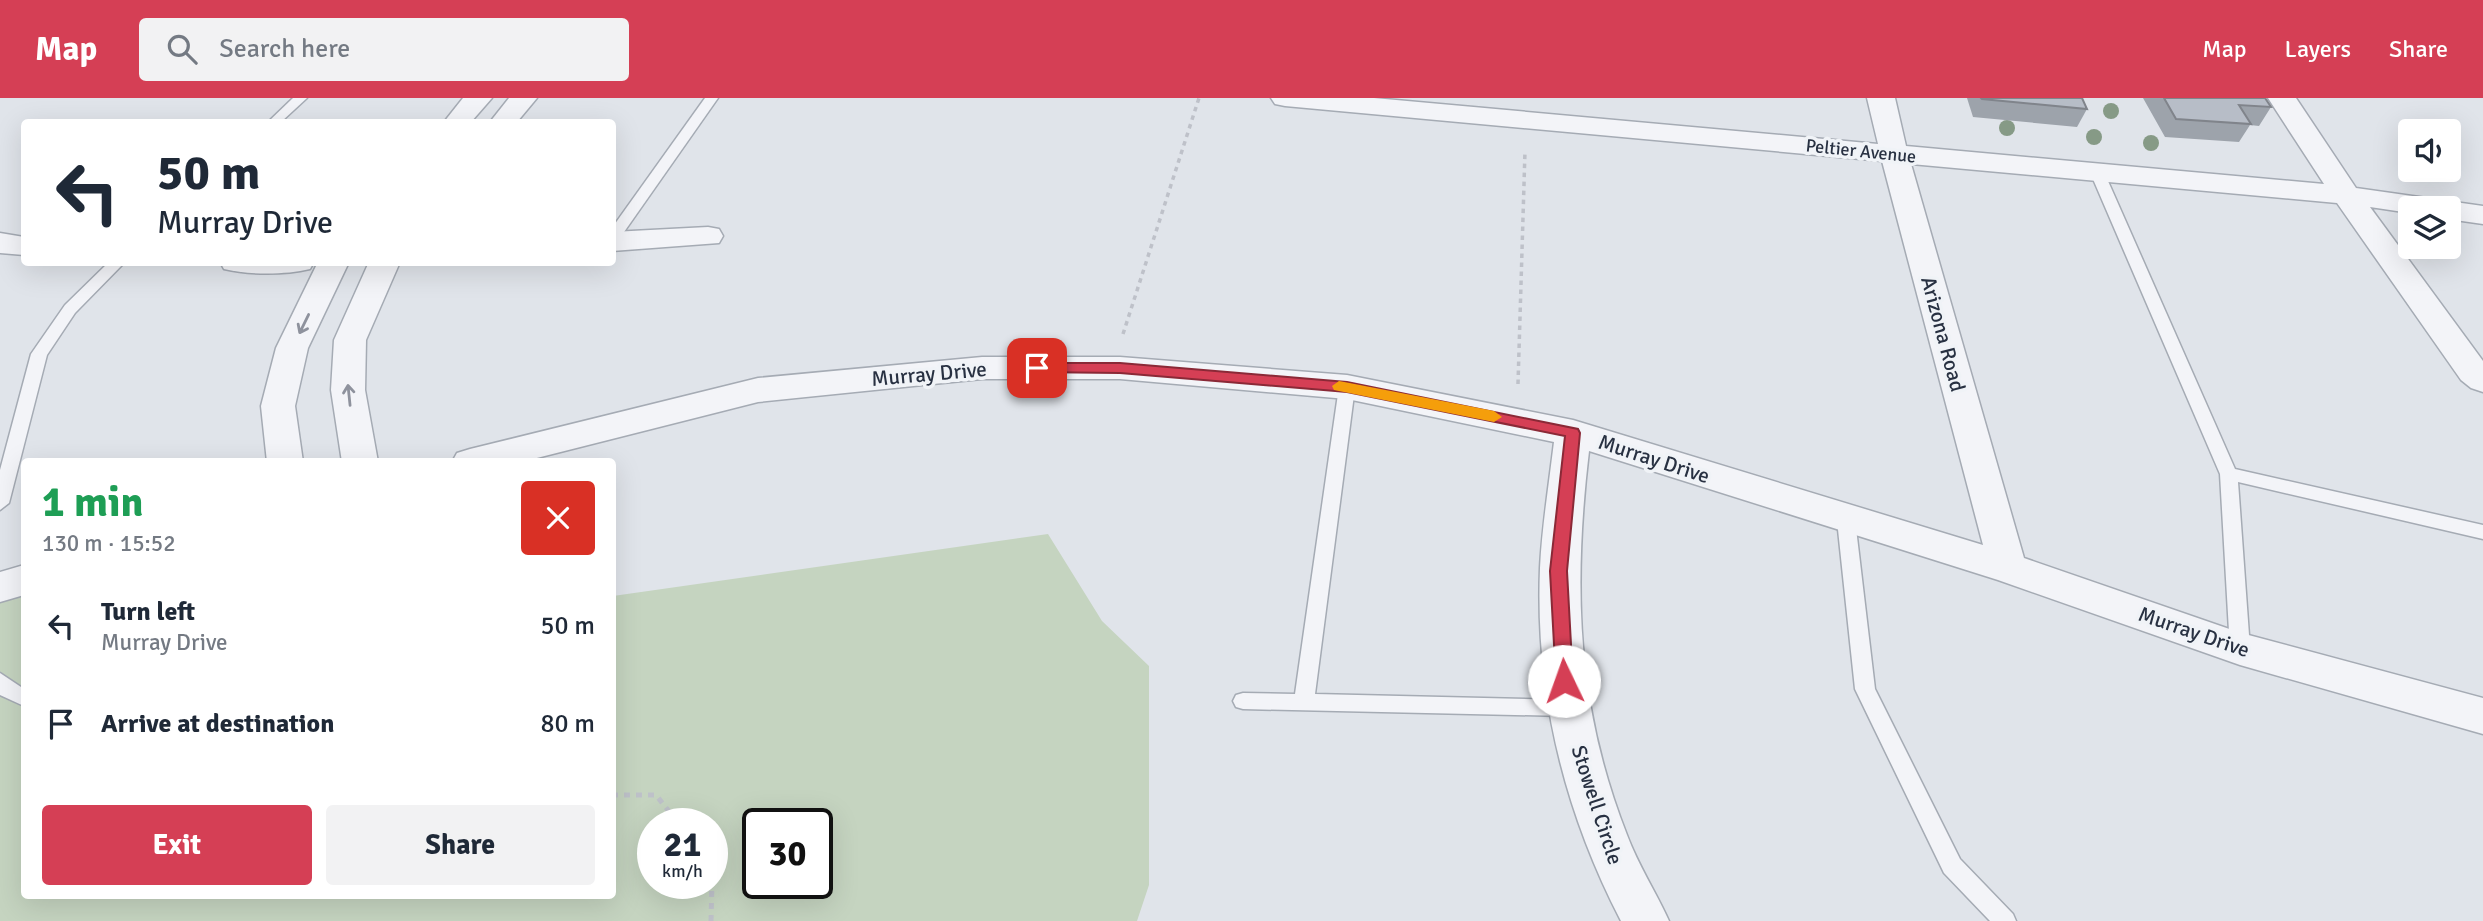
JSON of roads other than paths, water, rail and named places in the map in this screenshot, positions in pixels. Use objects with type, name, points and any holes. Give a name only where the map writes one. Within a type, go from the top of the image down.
[{"type":"street","points":[[460,119],[478,98]]},
{"type":"street","points":[[506,119],[523,98]]},
{"type":"street","name":"Peltier Avenue","points":[[1285,98],[1526,118],[2346,195],[2398,203]]},
{"type":"street","name":"Arizona Road","points":[[1881,98],[2008,568]]},
{"type":"street","points":[[2282,98],[2346,195],[2473,372],[2483,380]]},
{"type":"street","points":[[2461,212],[2483,215]]},
{"type":"street","points":[[616,240],[708,236]]},
{"type":"street","points":[[0,243],[21,246]]},
{"type":"street","points":[[284,458],[278,406],[292,348],[332,266]]},
{"type":"street","points":[[359,458],[348,390],[350,340],[383,266]]},
{"type":"street","name":"Murray Drive","points":[[486,458],[758,390],[982,368],[1120,368],[1347,387],[1573,433],[1846,520],[2008,568],[2241,649],[2483,716]]},
{"type":"street","name":"Stowell Circle","points":[[1573,433],[1559,571],[1566,708],[1601,832],[1622,880],[1646,921]]},
{"type":"street","points":[[0,587],[21,581]]},
{"type":"lane","points":[[277,119],[301,98]]},
{"type":"lane","points":[[616,234],[712,98]]},
{"type":"lane","points":[[2097,172],[2230,474],[2241,649]]},
{"type":"lane","points":[[0,503],[39,354],[70,309],[114,266]]},
{"type":"lane","points":[[1304,702],[1347,387]]},
{"type":"lane","points":[[2230,474],[2483,532]]},
{"type":"lane","points":[[1846,520],[1865,689],[1952,866],[2005,921]]},
{"type":"lane","points":[[0,681],[4,688],[21,696]]},
{"type":"lane","points":[[1242,701],[1566,708]]}]
